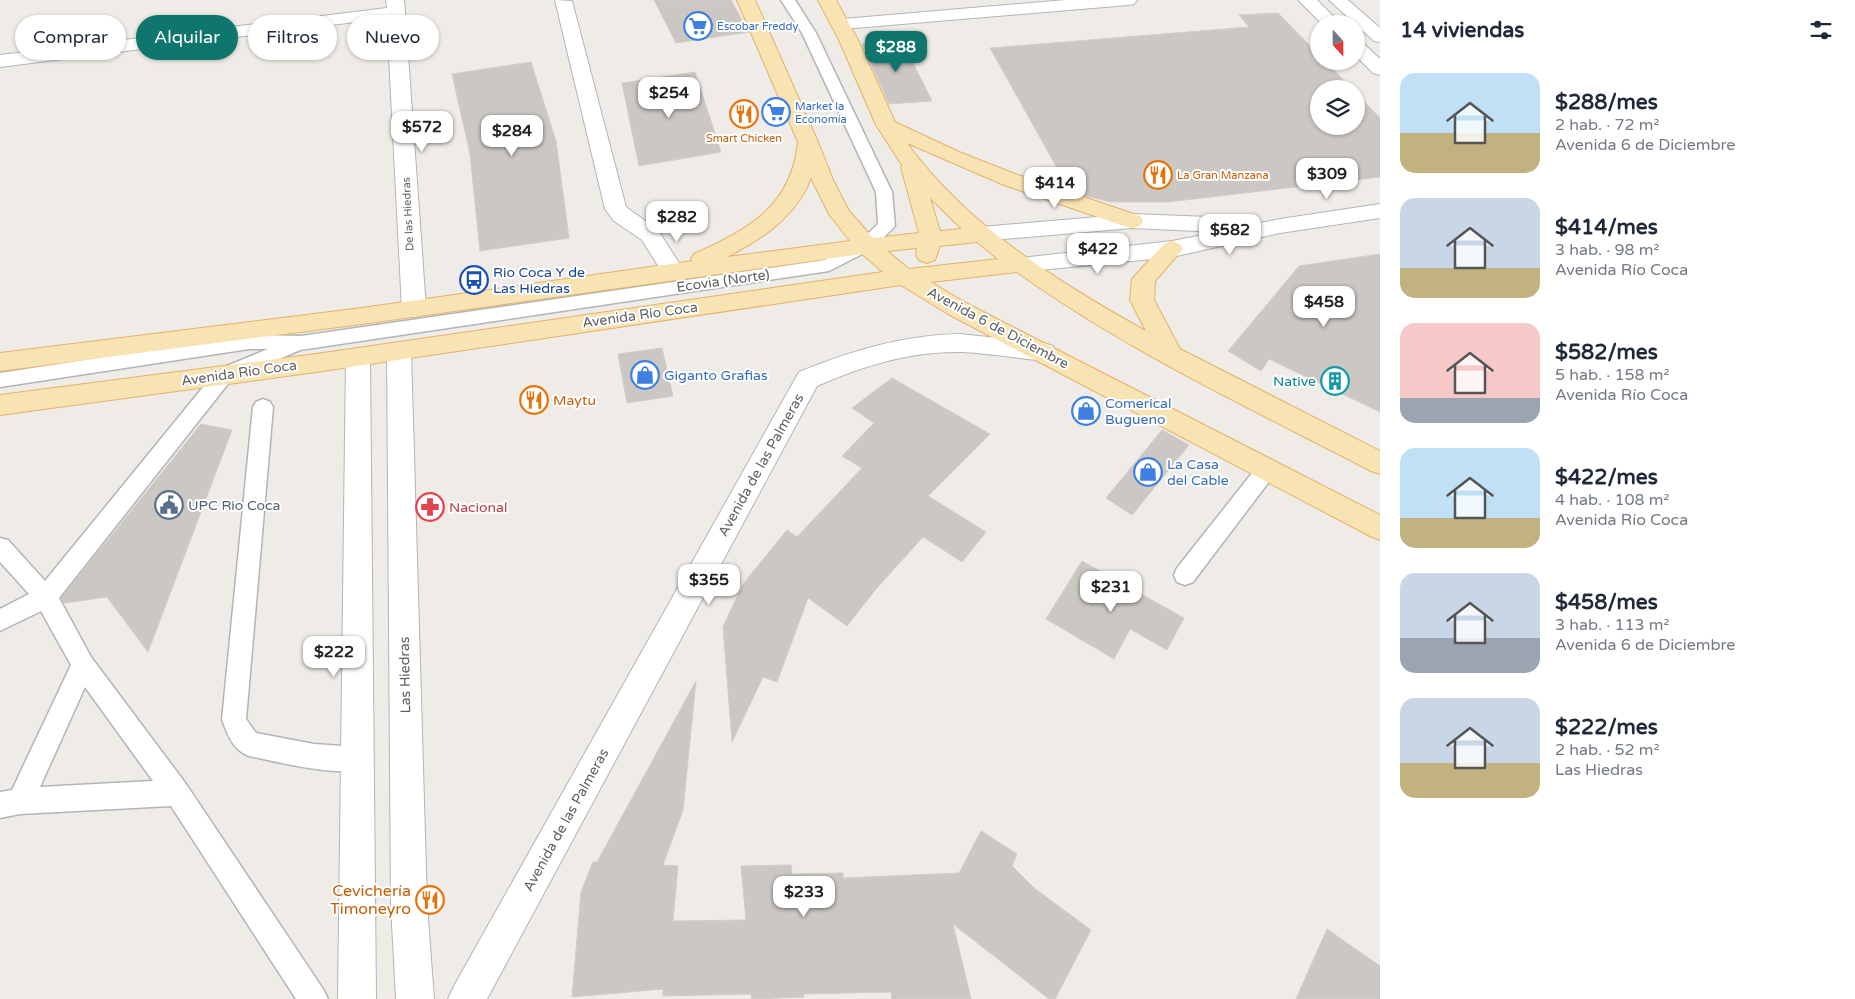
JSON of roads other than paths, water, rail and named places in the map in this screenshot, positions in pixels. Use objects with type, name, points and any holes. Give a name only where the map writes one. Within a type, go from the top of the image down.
[{"type":"main road","name":"Avenida 6 de Diciembre","points":[[746,0],[808,142],[822,180],[840,214],[866,245],[905,277],[956,308],[1380,528]]},
{"type":"main road","points":[[827,0],[843,24],[886,125],[910,161],[946,201],[981,234],[1020,264],[1088,309],[1172,357],[1380,463]]},
{"type":"main road","points":[[886,125],[952,156],[1010,180],[1132,221]]},
{"type":"main road","points":[[675,270],[727,248],[769,222],[793,193],[804,169],[808,142]]},
{"type":"main road","points":[[905,277],[924,262],[930,250],[931,238],[910,161]]},
{"type":"main road","name":"Avenida Río Coca","points":[[0,362],[414,309],[675,270],[866,245],[981,234]]},
{"type":"main road","points":[[1172,249],[1144,279],[1142,300],[1172,357]]},
{"type":"main road","name":"Avenida Río Coca","points":[[0,405],[358,357],[905,277],[1020,264]]},
{"type":"street","points":[[843,24],[1128,0]]},
{"type":"street","points":[[1307,0],[1323,15]]},
{"type":"street","points":[[1338,0],[1380,37]]},
{"type":"street","points":[[563,1],[616,208],[622,216],[650,235],[675,270]]},
{"type":"street","points":[[0,61],[395,6]]},
{"type":"street","name":"De las Hiedras","points":[[395,6],[414,309]]},
{"type":"street","points":[[1365,55],[1380,69]]},
{"type":"street","name":"Avenida Río Coca","points":[[1020,264],[1172,249],[1280,226],[1380,211]]},
{"type":"street","name":"Avenida Río Coca","points":[[981,234],[1132,221],[1280,226]]},
{"type":"street","name":"Avenida de las Palmeras","points":[[467,999],[808,379],[848,362],[877,353],[916,346],[959,343],[1044,352]]},
{"type":"street","name":"Las Hiedras","points":[[399,351],[409,905],[415,999]]},
{"type":"street","points":[[356,999],[358,357]]},
{"type":"lane","name":"Ecovia (Norte)","points":[[301,343],[829,265],[866,245],[886,226],[884,192],[799,15],[788,0]]},
{"type":"lane","points":[[792,0],[799,15]]},
{"type":"lane","points":[[0,380],[249,342],[301,343]]},
{"type":"lane","points":[[0,621],[46,597],[224,375],[301,343]]},
{"type":"lane","points":[[263,407],[234,720],[249,744],[314,756],[357,759]]},
{"type":"lane","points":[[1185,575],[1267,469]]},
{"type":"lane","points":[[0,547],[46,597],[83,665],[177,793],[313,999]]},
{"type":"lane","points":[[10,803],[83,665]]},
{"type":"lane","points":[[10,803],[177,793]]},
{"type":"place","name":"Escobar Freddy","points":[[698,26]]},
{"type":"place","name":"Market la Economía","points":[[776,112]]},
{"type":"place","name":"Smart Chicken","points":[[744,114]]},
{"type":"place","name":"La Gran Manzana","points":[[1158,175]]},
{"type":"place","name":"Rio Coca Y de Las Hiedras","points":[[474,280]]},
{"type":"place","name":"Giganto Grafias","points":[[645,375]]},
{"type":"place","name":"Native","points":[[1335,381]]},
{"type":"place","name":"Maytu","points":[[534,400]]},
{"type":"place","name":"Comerical Bugueno","points":[[1086,411]]},
{"type":"place","name":"La Casa del Cable","points":[[1148,472]]},
{"type":"place","name":"UPC Rio Coca","points":[[169,505]]},
{"type":"place","name":"Nacional","points":[[430,507]]},
{"type":"place","name":"Cevichería Timoneyro","points":[[430,900]]}]
